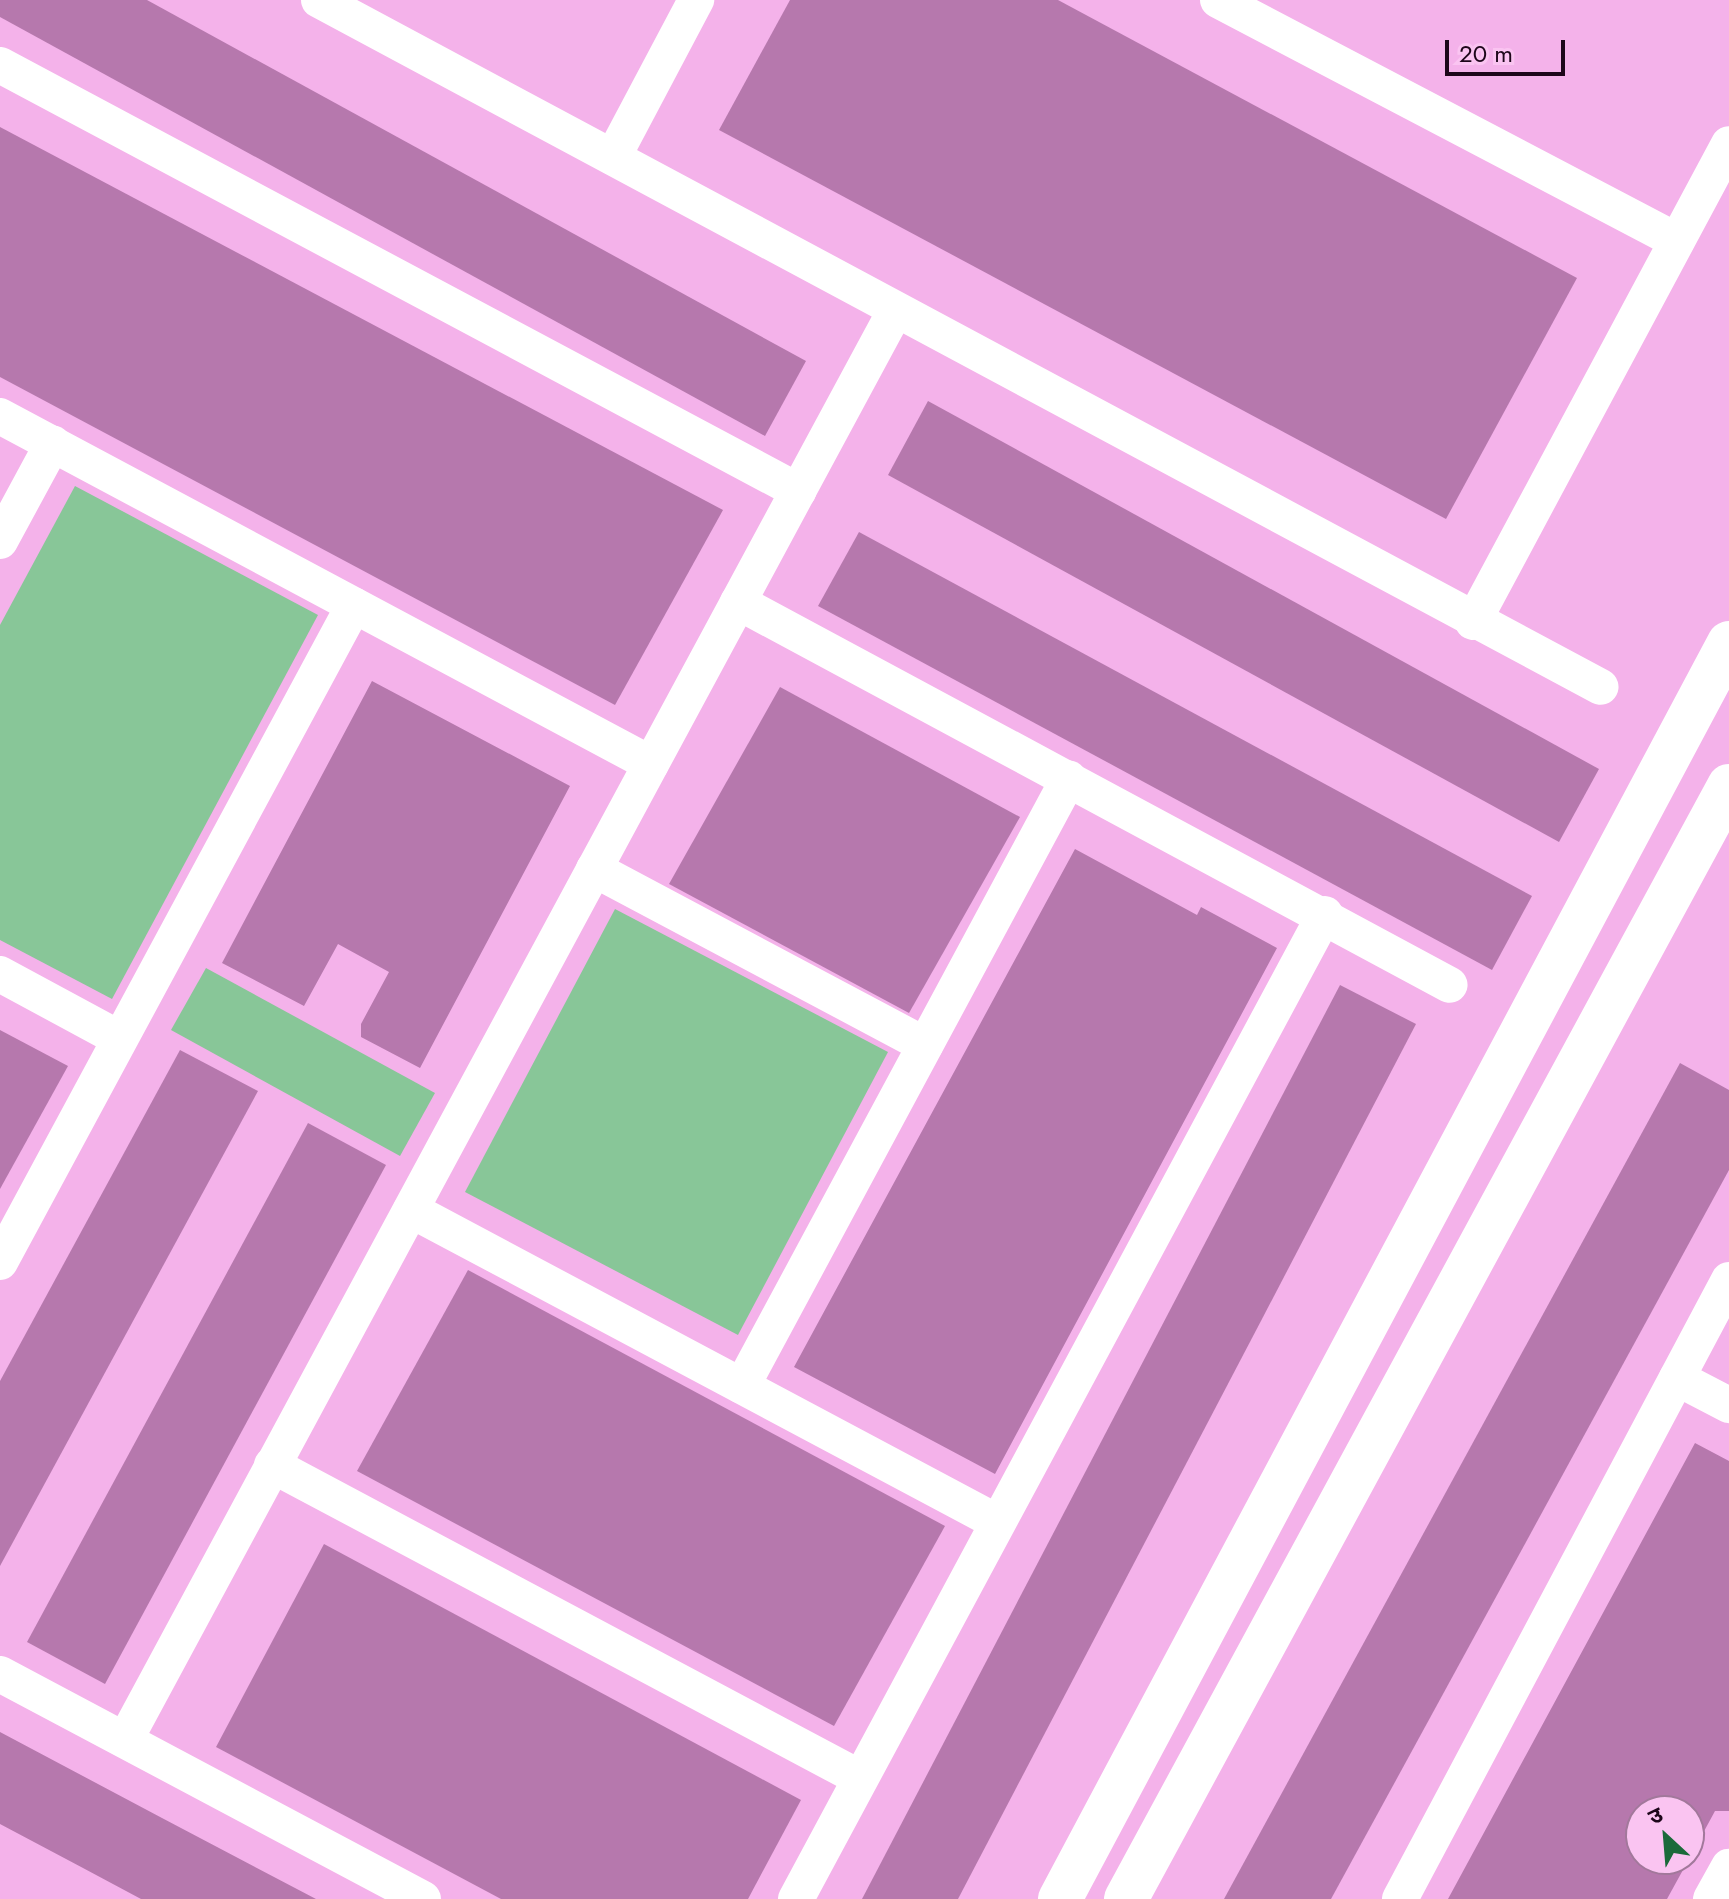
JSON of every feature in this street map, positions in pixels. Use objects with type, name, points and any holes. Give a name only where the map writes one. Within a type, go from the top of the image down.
[{"type":"main road","points":[[1060,1899],[1729,643]]},
{"type":"main road","points":[[1126,1899],[1729,786]]},
{"type":"street","points":[[319,0],[1473,622],[1601,687]]},
{"type":"street","points":[[613,157],[696,0]]},
{"type":"street","points":[[1218,0],[1677,241]]},
{"type":"street","points":[[0,65],[798,491]]},
{"type":"street","points":[[1473,622],[1729,144]]},
{"type":"street","points":[[125,1740],[895,311]]},
{"type":"street","points":[[0,416],[651,764]]},
{"type":"street","points":[[0,541],[53,443]]},
{"type":"street","points":[[738,602],[1325,914],[1450,985]]},
{"type":"street","points":[[0,1262],[354,605]]},
{"type":"street","points":[[742,1386],[1069,778]]},
{"type":"street","points":[[594,869],[925,1045]]},
{"type":"street","points":[[796,1899],[1325,914]]},
{"type":"street","points":[[0,974],[120,1039]]},
{"type":"street","points":[[411,1210],[997,1522]]},
{"type":"street","points":[[1400,1899],[1729,1280]]},
{"type":"street","points":[[1677,1378],[1729,1405]]},
{"type":"street","points":[[272,1465],[860,1778]]},
{"type":"street","points":[[0,1674],[423,1899]]},
{"type":"street","points":[[1711,1899],[1729,1867]]},
{"type":"green space","points":[[75,486],[318,615],[112,999],[0,940],[0,625]]},
{"type":"green space","points":[[615,909],[888,1052],[738,1335],[465,1192]]},
{"type":"green space","points":[[206,968],[435,1093],[400,1156],[171,1030]]},
{"type":"building","points":[[0,0],[147,0],[806,361],[765,436],[0,17]]},
{"type":"building","points":[[790,0],[1058,0],[1577,278],[1446,519],[719,130]]},
{"type":"building","points":[[0,127],[723,510],[615,705],[0,377]]},
{"type":"building","points":[[928,401],[1599,769],[1559,842],[888,475]]},
{"type":"building","points":[[859,532],[1532,896],[1492,970],[818,606]]},
{"type":"building","points":[[372,681],[570,786],[420,1068],[361,1037],[361,1024],[389,972],[338,944],[304,1006],[222,963]]},
{"type":"building","points":[[780,687],[1020,817],[909,1013],[669,884]]},
{"type":"building","points":[[1075,849],[1197,915],[1201,907],[1277,948],[995,1474],[794,1367]]},
{"type":"building","points":[[1340,985],[1416,1024],[1262,1319],[958,1899],[862,1899]]},
{"type":"building","points":[[0,1030],[68,1066],[0,1189]]},
{"type":"building","points":[[180,1050],[258,1091],[0,1566],[0,1381]]},
{"type":"building","points":[[1680,1063],[1729,1090],[1729,1170],[1331,1899],[1224,1899]]},
{"type":"building","points":[[308,1123],[386,1165],[105,1684],[27,1642]]},
{"type":"building","points":[[468,1270],[945,1526],[834,1726],[357,1471]]},
{"type":"building","points":[[1695,1443],[1729,1461],[1729,1811],[1715,1811],[1705,1829],[1705,1795],[1625,1795],[1625,1875],[1680,1875],[1667,1899],[1448,1899]]},
{"type":"building","points":[[324,1544],[801,1800],[748,1899],[501,1899],[216,1747]]},
{"type":"building","points":[[0,1732],[316,1899],[141,1899],[0,1824]]}]
